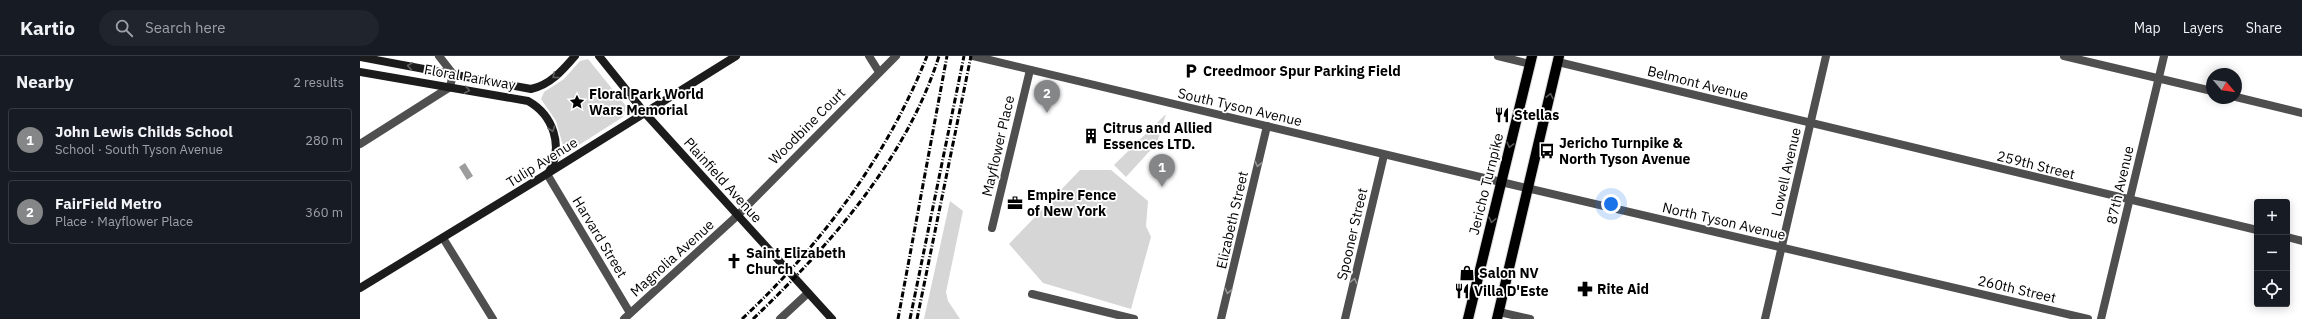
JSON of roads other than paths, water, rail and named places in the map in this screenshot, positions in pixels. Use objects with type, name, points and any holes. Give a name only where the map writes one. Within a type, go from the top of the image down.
[{"type":"main road","name":"Floral Parkway","points":[[360,57],[531,89],[537,88],[555,77],[575,56]]},
{"type":"main road","name":"Plainfield Avenue","points":[[599,56],[644,112],[832,319]]},
{"type":"main road","name":"Tulip Avenue","points":[[360,288],[547,174],[734,57]]},
{"type":"main road","points":[[1498,316],[1558,59]]},
{"type":"main road","name":"Jericho Turnpike","points":[[1468,319],[1531,60]]},
{"type":"main road","name":"Floral Parkway","points":[[360,72],[528,101],[550,122],[556,139],[557,153],[547,174]]},
{"type":"main road","name":"Floral Parkway","points":[[528,101],[531,89]]},
{"type":"street","points":[[360,144],[450,87],[453,74],[439,56]]},
{"type":"street","points":[[869,56],[879,72]]},
{"type":"street","name":"Woodbine Court","points":[[738,215],[896,56]]},
{"type":"street","name":"South Tyson Avenue","points":[[973,56],[991,58],[1030,70],[1501,182]]},
{"type":"street","points":[[1498,56],[1531,60]]},
{"type":"street","name":"Lowell Avenue","points":[[1765,319],[1826,56]]},
{"type":"street","points":[[2064,56],[2206,90]]},
{"type":"street","name":"87th Avenue","points":[[2101,319],[2164,56]]},
{"type":"street","name":"Belmont Avenue","points":[[1558,59],[1810,123]]},
{"type":"street","name":"Mayflower Place","points":[[992,228],[1030,70]]},
{"type":"street","points":[[2242,98],[2302,113]]},
{"type":"street","name":"259th Street","points":[[1810,123],[2130,201],[2254,229]]},
{"type":"street","name":"Elizabeth Street","points":[[1221,319],[1267,126]]},
{"type":"street","name":"Spooner Street","points":[[1345,319],[1384,155]]},
{"type":"street","name":"Harvard Street","points":[[547,174],[630,313]]},
{"type":"street","name":"North Tyson Avenue","points":[[1501,182],[1941,284]]},
{"type":"street","name":"Magnolia Avenue","points":[[624,319],[738,215]]},
{"type":"street","points":[[443,238],[493,319]]},
{"type":"street","points":[[2290,239],[2302,241]]},
{"type":"street","name":"260th Street","points":[[1941,284],[2088,319]]},
{"type":"street","points":[[780,319],[808,293]]},
{"type":"street","points":[[1032,294],[1099,315],[1134,319]]},
{"type":"street","points":[[1498,316],[1530,319]]},
{"type":"railway","points":[[742,319],[799,261],[849,198],[872,164],[892,129],[911,93],[927,56]]},
{"type":"railway","points":[[753,319],[810,261],[837,231],[862,199],[886,165],[907,131],[925,94],[939,56]]},
{"type":"railway","points":[[898,319],[947,56]]},
{"type":"railway","points":[[910,319],[964,56]]},
{"type":"railway","points":[[917,319],[971,56]]},
{"type":"place","name":"Creedmoor Spur Parking Field","points":[[1191,71]]},
{"type":"place","name":"Floral Park World Wars Memorial","points":[[577,102]]},
{"type":"place","name":"FairField Metro","points":[[1047,113]]},
{"type":"place","name":"Stellas","points":[[1502,115]]},
{"type":"place","name":"Citrus and Allied Essences LTD.","points":[[1091,136]]},
{"type":"place","name":"Jericho Turnpike & North Tyson Avenue","points":[[1547,151]]},
{"type":"place","name":"John Lewis Childs School","points":[[1162,187]]},
{"type":"place","name":"Empire Fence of New York","points":[[1015,203]]},
{"type":"place","name":"Saint Elizabeth Church","points":[[734,261]]},
{"type":"place","name":"Salon NV","points":[[1467,273]]},
{"type":"place","name":"Rite Aid","points":[[1585,289]]},
{"type":"place","name":"Villa D'Este","points":[[1462,291]]}]
